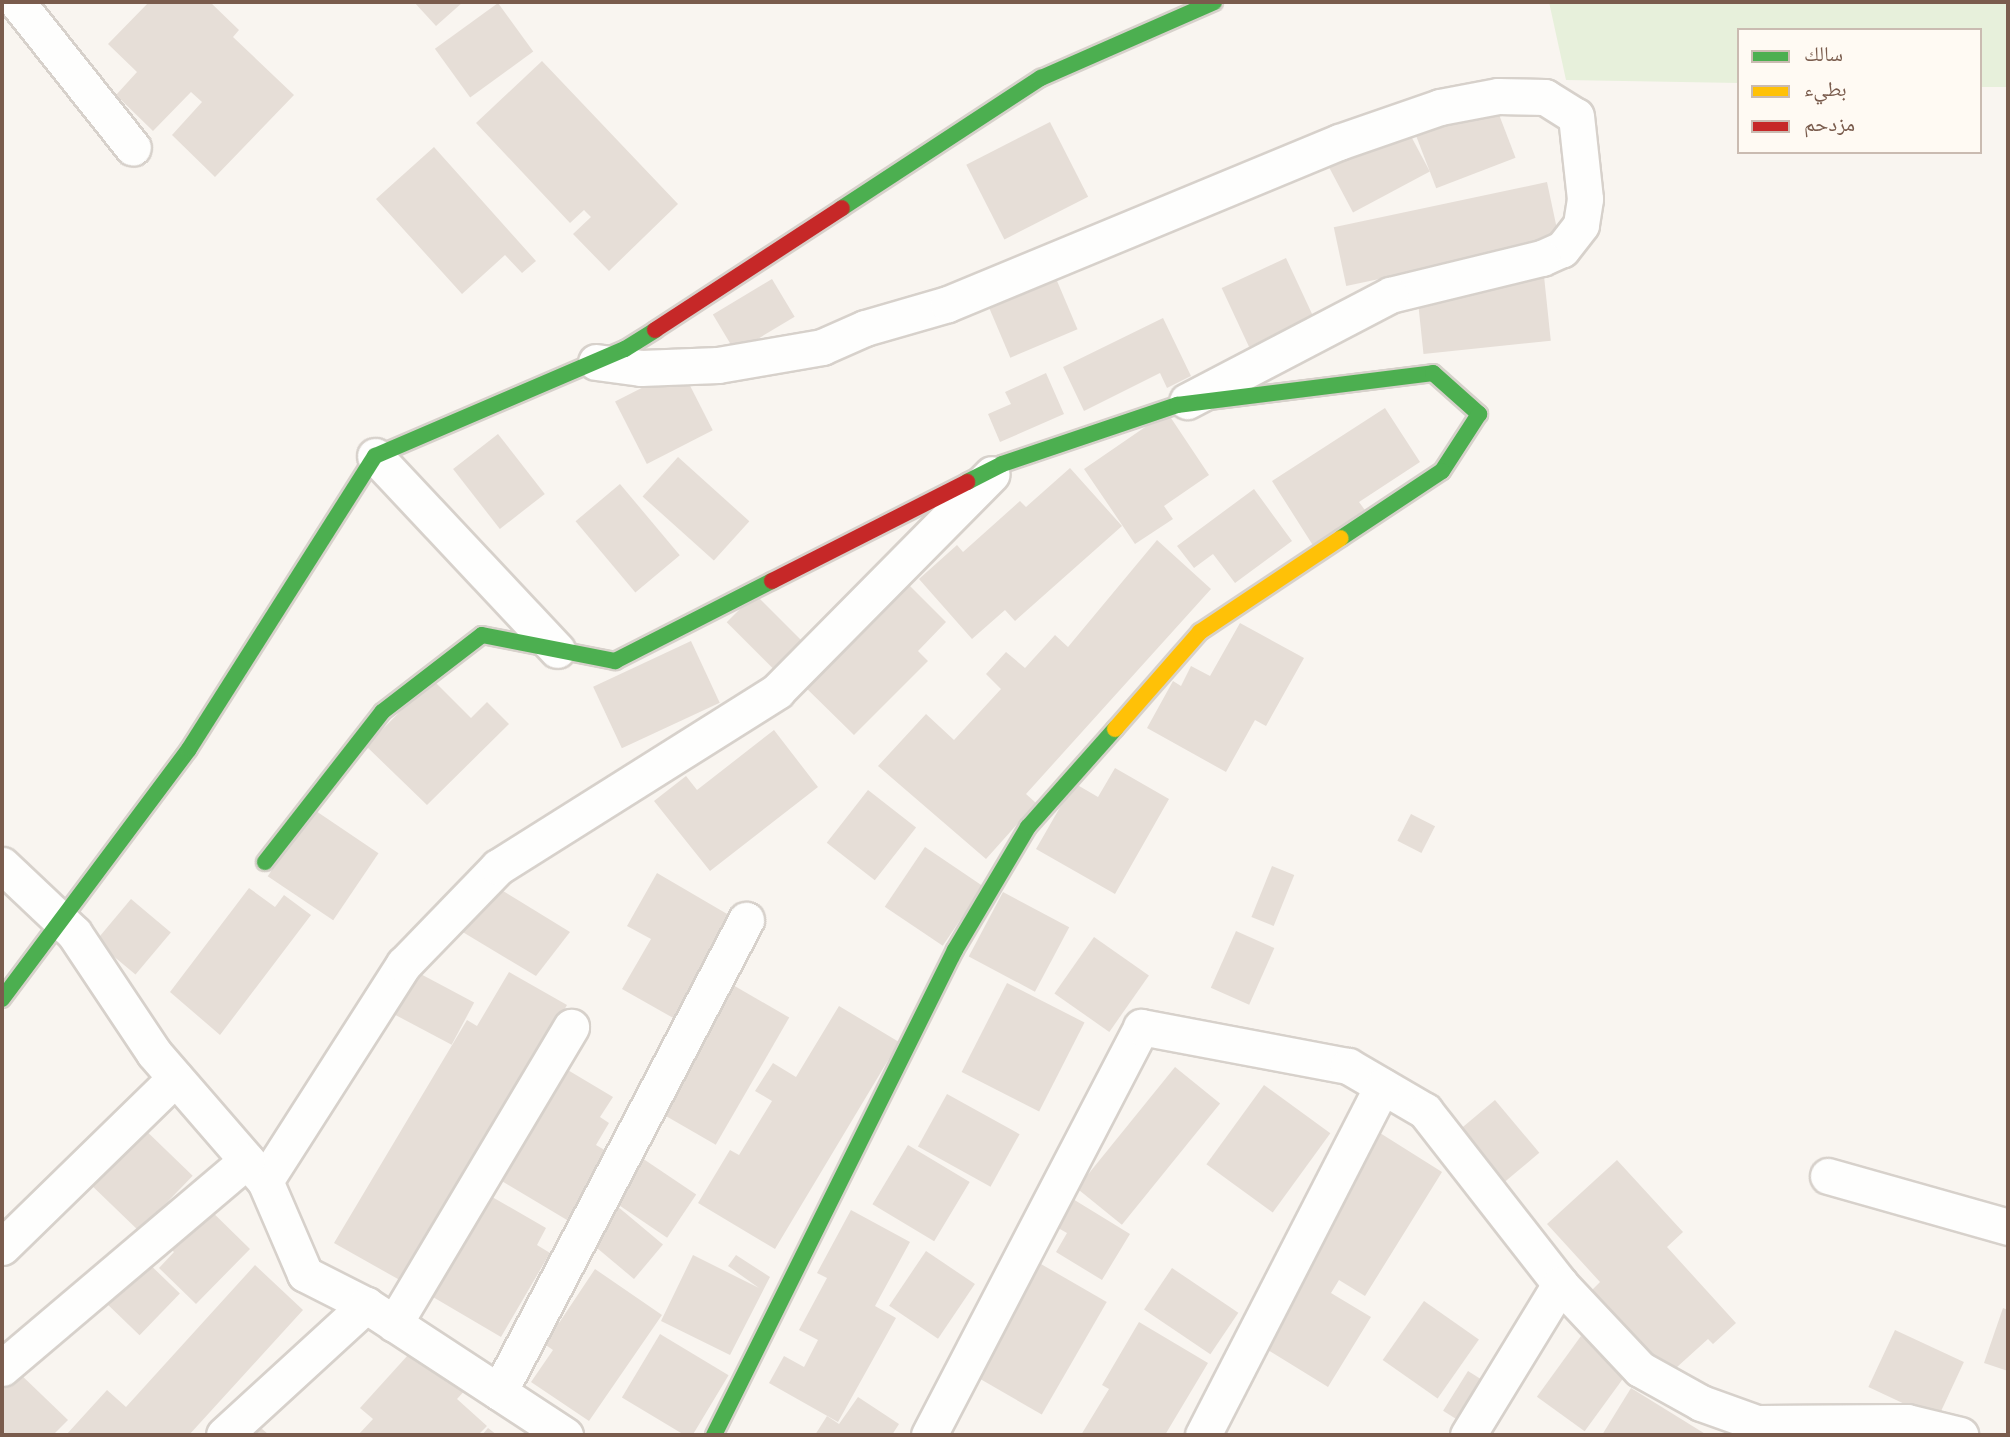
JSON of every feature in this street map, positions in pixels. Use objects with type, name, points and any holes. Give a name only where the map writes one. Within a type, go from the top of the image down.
[{"type":"street","points":[[18,2],[133,148]]},
{"type":"street","points":[[2,999],[189,749],[375,456],[625,349],[1041,78],[1214,2]]},
{"type":"street","points":[[265,862],[382,712],[482,635],[615,661],[1002,464],[1177,405],[1390,295],[1542,258],[1562,249],[1581,225],[1584,199],[1576,117],[1545,97],[1498,96],[1440,107],[1339,142],[948,304],[865,328],[822,347],[718,365],[641,368],[596,362]]},
{"type":"street","points":[[713,1435],[955,950],[1028,828],[1200,632],[1442,471],[1479,414],[1433,373],[1177,405]]},
{"type":"street","points":[[375,456],[557,650]]},
{"type":"street","points":[[2,1368],[256,1170],[404,964],[498,867],[777,691],[1002,464]]},
{"type":"street","points":[[2,866],[74,933],[154,1053],[256,1170],[305,1274],[380,1314],[565,1435]]},
{"type":"street","points":[[499,1392],[746,920]]},
{"type":"street","points":[[224,1435],[380,1314],[571,1027]]},
{"type":"street","points":[[929,1435],[1141,1027],[1348,1066],[1425,1111],[1560,1284],[1640,1369],[1753,1429],[1906,1422],[1960,1435]]},
{"type":"street","points":[[2,1247],[175,1077]]},
{"type":"street","points":[[1203,1435],[1382,1086]]},
{"type":"street","points":[[1828,1176],[2008,1227]]},
{"type":"street","points":[[1468,1435],[1560,1284]]},
{"type":"green space","points":[[1549,2],[2008,2],[2008,87],[1982,87],[1982,28],[1737,28],[1737,83],[1566,80]]},
{"type":"building","points":[[149,2],[210,2],[239,30],[233,37],[294,95],[215,177],[172,135],[202,102],[191,92],[153,131],[116,95],[137,72],[108,44]]},
{"type":"building","points":[[414,2],[463,2],[436,26]]},
{"type":"building","points":[[498,3],[533,52],[470,97],[435,49]]},
{"type":"building","points":[[542,61],[678,204],[609,271],[573,234],[591,217],[584,210],[570,223],[476,123]]},
{"type":"building","points":[[1493,99],[1516,158],[1436,188],[1414,129]]},
{"type":"building","points":[[1050,122],[1088,197],[1004,240],[966,165]]},
{"type":"building","points":[[1404,123],[1430,172],[1353,212],[1327,164]]},
{"type":"building","points":[[434,147],[536,261],[522,273],[505,255],[462,294],[376,199]]},
{"type":"building","points":[[1547,182],[1559,241],[1346,286],[1334,227]]},
{"type":"building","points":[[1286,258],[1313,317],[1249,347],[1222,288]]},
{"type":"building","points":[[1049,262],[1078,329],[1010,358],[982,291]]},
{"type":"building","points":[[1544,276],[1551,341],[1423,354],[1417,289]]},
{"type":"building","points":[[772,279],[795,317],[736,352],[713,315]]},
{"type":"building","points":[[1163,318],[1191,376],[1167,388],[1160,373],[1084,411],[1063,367]]},
{"type":"building","points":[[681,368],[713,430],[647,464],[615,402]]},
{"type":"building","points":[[1046,373],[1064,414],[1000,442],[988,414],[1011,404],[1005,392]]},
{"type":"building","points":[[1385,408],[1420,462],[1359,502],[1367,513],[1314,547],[1272,481]]},
{"type":"building","points":[[1167,412],[1209,475],[1164,506],[1173,519],[1135,544],[1084,469]]},
{"type":"building","points":[[498,434],[545,494],[500,529],[453,469]]},
{"type":"building","points":[[678,457],[749,521],[714,561],[643,496]]},
{"type":"building","points":[[1070,468],[1122,526],[1015,621],[1005,610],[972,639],[919,579],[957,545],[963,552],[1020,501],[1026,507]]},
{"type":"building","points":[[620,484],[680,555],[635,593],[576,521]]},
{"type":"building","points":[[1254,489],[1292,541],[1235,583],[1213,554],[1194,568],[1177,546]]},
{"type":"building","points":[[1157,540],[1211,589],[1026,794],[1036,803],[986,859],[878,766],[926,714],[954,740],[1001,689],[986,674],[1006,652],[1025,668],[1055,635],[1068,647]]},
{"type":"building","points":[[904,580],[946,622],[918,651],[928,661],[854,735],[802,684]]},
{"type":"building","points":[[755,594],[808,647],[780,675],[727,622]]},
{"type":"building","points":[[1240,623],[1304,658],[1266,726],[1255,720],[1226,772],[1147,728],[1173,681],[1181,686],[1191,666],[1210,676]]},
{"type":"building","points":[[691,641],[720,703],[622,748],[593,687]]},
{"type":"building","points":[[432,679],[471,718],[487,702],[509,724],[427,805],[366,746]]},
{"type":"building","points":[[774,730],[818,787],[710,871],[654,801],[686,776],[697,790]]},
{"type":"building","points":[[1115,768],[1169,799],[1115,894],[1036,849],[1074,783],[1098,797]]},
{"type":"building","points":[[868,790],[916,828],[875,880],[827,843]]},
{"type":"building","points":[[313,809],[378,853],[333,920],[268,876]]},
{"type":"building","points":[[1411,814],[1435,826],[1421,853],[1397,841]]},
{"type":"building","points":[[925,847],[983,886],[943,946],[885,907]]},
{"type":"building","points":[[1272,866],[1294,875],[1274,926],[1251,917]]},
{"type":"building","points":[[657,873],[734,918],[675,1019],[622,989],[651,939],[627,926]]},
{"type":"building","points":[[495,886],[570,932],[536,976],[456,928]]},
{"type":"building","points":[[249,888],[275,907],[284,895],[311,915],[220,1035],[170,992]]},
{"type":"building","points":[[1003,892],[1069,927],[1035,992],[969,956]]},
{"type":"building","points":[[131,899],[171,932],[135,975],[96,941]]},
{"type":"building","points":[[1236,931],[1274,948],[1249,1005],[1211,988]]},
{"type":"building","points":[[1094,937],[1149,975],[1109,1032],[1054,994]]},
{"type":"building","points":[[415,971],[474,1002],[452,1045],[392,1013]]},
{"type":"building","points":[[509,972],[567,1005],[405,1283],[334,1243],[467,1020],[477,1026]]},
{"type":"building","points":[[726,981],[789,1017],[716,1145],[652,1108]]},
{"type":"building","points":[[1007,983],[1085,1022],[1039,1112],[962,1072]]},
{"type":"building","points":[[839,1006],[899,1042],[775,1249],[698,1203],[730,1150],[739,1155],[772,1101],[755,1091],[773,1063],[796,1077]]},
{"type":"building","points":[[556,1063],[613,1097],[600,1117],[609,1123],[596,1145],[608,1152],[567,1220],[490,1174]]},
{"type":"building","points":[[1175,1067],[1220,1104],[1122,1225],[1077,1188]]},
{"type":"building","points":[[1264,1085],[1330,1133],[1273,1212],[1206,1164]]},
{"type":"building","points":[[947,1094],[1020,1134],[991,1187],[918,1146]]},
{"type":"building","points":[[1495,1100],[1539,1153],[1498,1188],[1454,1135]]},
{"type":"building","points":[[138,1123],[193,1176],[139,1231],[85,1178]]},
{"type":"building","points":[[1380,1133],[1442,1172],[1365,1296],[1339,1280],[1331,1293],[1371,1317],[1328,1387],[1258,1344],[1293,1274]]},
{"type":"building","points":[[908,1145],[970,1182],[934,1241],[872,1204]]},
{"type":"building","points":[[639,1156],[696,1195],[667,1238],[610,1199]]},
{"type":"building","points":[[1617,1160],[1683,1232],[1667,1247],[1736,1323],[1713,1344],[1708,1339],[1666,1377],[1589,1293],[1600,1282],[1547,1224]]},
{"type":"building","points":[[480,1190],[546,1228],[537,1245],[550,1253],[501,1337],[421,1290]]},
{"type":"building","points":[[1068,1196],[1130,1234],[1102,1280],[1056,1252],[1067,1233],[1051,1224]]},
{"type":"building","points":[[200,1200],[250,1249],[196,1304],[159,1268],[174,1252],[162,1240]]},
{"type":"building","points":[[617,1206],[663,1245],[634,1279],[588,1240]]},
{"type":"building","points":[[851,1210],[910,1242],[875,1306],[896,1318],[838,1422],[769,1383],[784,1356],[804,1367],[818,1340],[799,1330],[827,1278],[817,1273]]},
{"type":"building","points":[[926,1251],[975,1284],[938,1339],[889,1306]]},
{"type":"building","points":[[693,1255],[759,1288],[728,1266],[736,1255],[770,1277],[730,1355],[661,1321]]},
{"type":"building","points":[[141,1256],[180,1294],[140,1335],[101,1298]]},
{"type":"building","points":[[1034,1260],[1107,1302],[1042,1415],[969,1373]]},
{"type":"building","points":[[255,1265],[303,1310],[189,1435],[66,1435],[107,1390],[126,1407]]},
{"type":"building","points":[[1172,1268],[1238,1313],[1210,1354],[1144,1309]]},
{"type":"building","points":[[595,1269],[662,1315],[589,1421],[531,1382],[553,1350],[537,1339],[551,1318],[559,1323]]},
{"type":"building","points":[[1424,1301],[1479,1339],[1438,1398],[1383,1360]]},
{"type":"building","points":[[2003,1308],[2008,1310],[2008,1371],[1984,1363]]},
{"type":"building","points":[[1139,1322],[1208,1363],[1165,1435],[1081,1435],[1109,1389],[1102,1385]]},
{"type":"building","points":[[1895,1330],[1964,1362],[1937,1419],[1868,1387]]},
{"type":"building","points":[[660,1334],[729,1375],[693,1435],[684,1435],[622,1397]]},
{"type":"building","points":[[1581,1336],[1629,1371],[1585,1431],[1537,1397]]},
{"type":"building","points":[[418,1344],[468,1387],[457,1399],[487,1426],[478,1435],[359,1434],[373,1419],[360,1408]]},
{"type":"building","points":[[16,1370],[68,1420],[53,1435],[2,1435],[2,1385]]},
{"type":"building","points":[[1468,1371],[1487,1383],[1462,1423],[1443,1411]]},
{"type":"building","points":[[1631,1388],[1707,1435],[1602,1435]]},
{"type":"building","points":[[858,1397],[899,1424],[892,1435],[815,1435],[827,1416],[839,1424]]},
{"type":"building","points":[[251,1419],[269,1435],[235,1435]]},
{"type":"building","points":[[488,1428],[497,1435],[482,1435]]},
{"type":"traffic: fast","points":[[842,208],[1041,78],[1214,2]]},
{"type":"traffic: fast","points":[[2,999],[189,749],[375,456],[625,349],[655,330]]},
{"type":"traffic: fast","points":[[967,482],[1002,464],[1177,405],[1433,373],[1479,414],[1442,471],[1341,538]]},
{"type":"traffic: fast","points":[[265,862],[382,712],[482,635],[615,661],[772,581]]},
{"type":"traffic: fast","points":[[714,1435],[955,950],[1028,827],[1115,729]]},
{"type":"traffic: slow","points":[[1115,729],[1200,632],[1341,538]]},
{"type":"traffic: jam","points":[[655,330],[842,208]]},
{"type":"traffic: jam","points":[[772,581],[967,482]]}]
